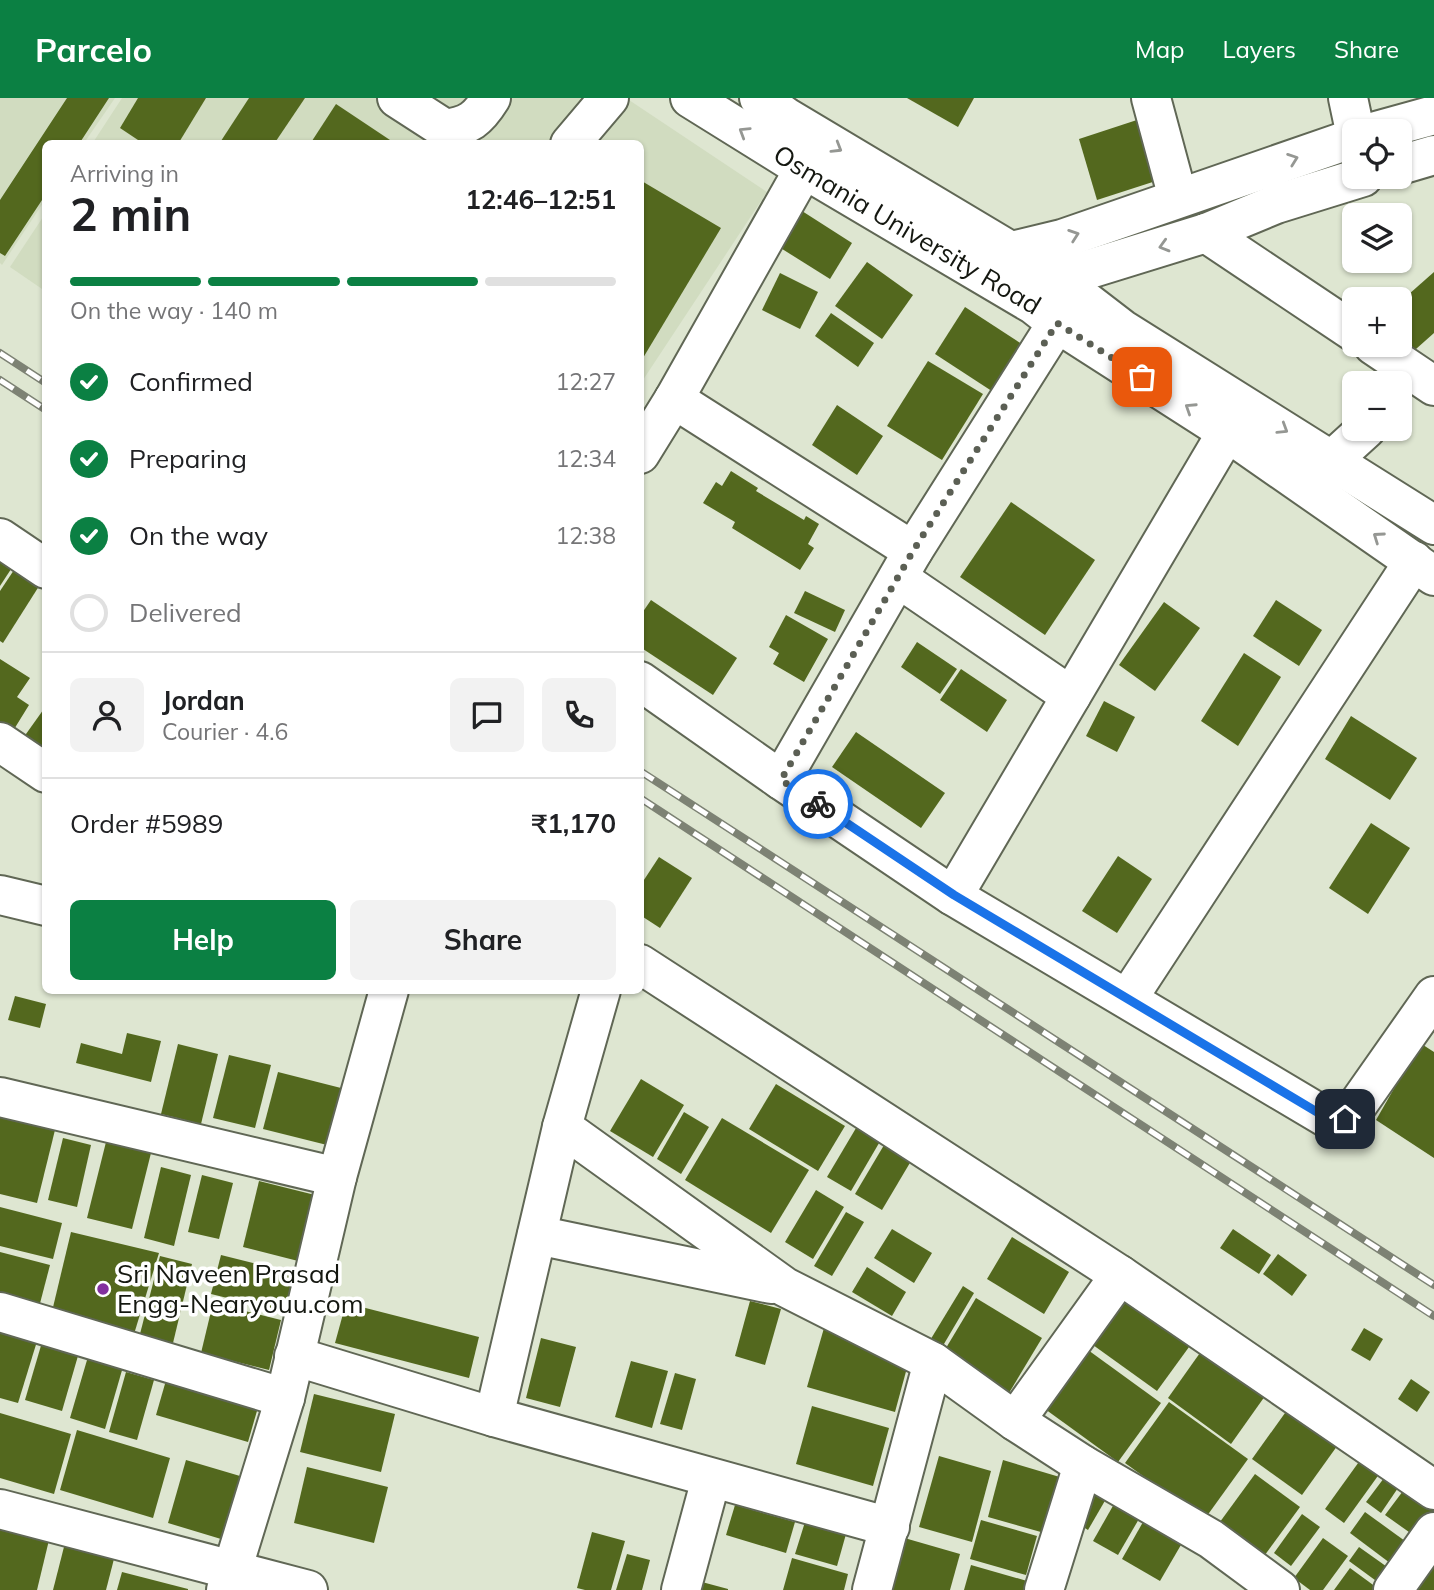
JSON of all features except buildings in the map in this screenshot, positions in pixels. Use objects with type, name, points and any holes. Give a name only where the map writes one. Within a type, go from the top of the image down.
[{"type":"street","points":[[397,98],[444,129],[464,126],[482,112],[491,98]]},
{"type":"street","points":[[573,140],[609,98]]},
{"type":"street","name":"Osmania University Road","points":[[690,98],[804,169],[999,265]]},
{"type":"street","points":[[1151,98],[1178,198]]},
{"type":"street","points":[[1348,98],[1352,119]]},
{"type":"street","name":"Osmania University Road","points":[[781,104],[999,265],[1056,301],[1227,432],[1424,569]]},
{"type":"street","points":[[1412,121],[1434,115]]},
{"type":"street","points":[[999,265],[1062,239],[1342,142]]},
{"type":"street","points":[[1412,161],[1434,155]]},
{"type":"street","points":[[644,448],[804,169]]},
{"type":"street","points":[[781,780],[1056,301],[1121,258],[1206,233],[1276,204],[1342,184]]},
{"type":"street","points":[[1206,233],[1342,324]]},
{"type":"street","points":[[1121,258],[1122,328]]},
{"type":"street","name":"Osmania University Road","points":[[1056,301],[1122,328],[1434,525]]},
{"type":"street","points":[[1389,357],[1422,381]]},
{"type":"street","points":[[674,399],[905,564],[1071,696]]},
{"type":"street","points":[[954,895],[1227,432]]},
{"type":"street","points":[[1332,460],[1353,441]]},
{"type":"street","points":[[0,538],[42,566]]},
{"type":"street","points":[[1128,998],[1424,569]]},
{"type":"street","points":[[644,684],[781,780],[954,895],[1332,1121],[1349,1117],[1434,996]]},
{"type":"street","points":[[0,742],[42,770]]},
{"type":"street","points":[[0,895],[42,905]]},
{"type":"street","points":[[644,967],[1120,1275],[1434,1490]]},
{"type":"street","points":[[229,1579],[285,1398],[382,994]]},
{"type":"street","points":[[494,1417],[562,1127],[600,994]]},
{"type":"street","points":[[0,1097],[337,1177]]},
{"type":"street","points":[[562,1127],[785,1287],[933,1362],[1014,1421],[1083,1465],[1211,1539],[1280,1590]]},
{"type":"street","points":[[537,1235],[785,1287]]},
{"type":"street","points":[[1014,1421],[1120,1275]]},
{"type":"street","points":[[0,1312],[285,1398]]},
{"type":"street","points":[[294,1356],[494,1417],[890,1527]]},
{"type":"street","points":[[872,1590],[933,1362]]},
{"type":"street","points":[[1044,1590],[1083,1465]]},
{"type":"street","points":[[681,1590],[711,1479]]},
{"type":"street","points":[[0,1509],[229,1579],[307,1590]]},
{"type":"street","points":[[1393,1590],[1434,1532]]},
{"type":"shaded area","points":[[0,98],[115,98],[86,140],[42,140],[42,205],[2,265]]},
{"type":"shaded area","points":[[122,98],[626,98],[767,192],[644,378],[644,140],[95,140]]},
{"type":"shaded area","points":[[42,219],[42,289],[10,267]]},
{"type":"railway","points":[[0,353],[42,380]]},
{"type":"railway","points":[[0,380],[42,407]]},
{"type":"railway","points":[[644,774],[1434,1285]]},
{"type":"railway","points":[[644,801],[1434,1316]]},
{"type":"way so far","points":[[818,804],[781,780],[913,551],[1057,323],[1142,377]]},
{"type":"place","name":"Sri Naveen Prasad Engg-Nearyouu.com","points":[[103,1289]]},
{"type":"route","points":[[818,804],[954,895],[1332,1121],[1345,1119]]}]
